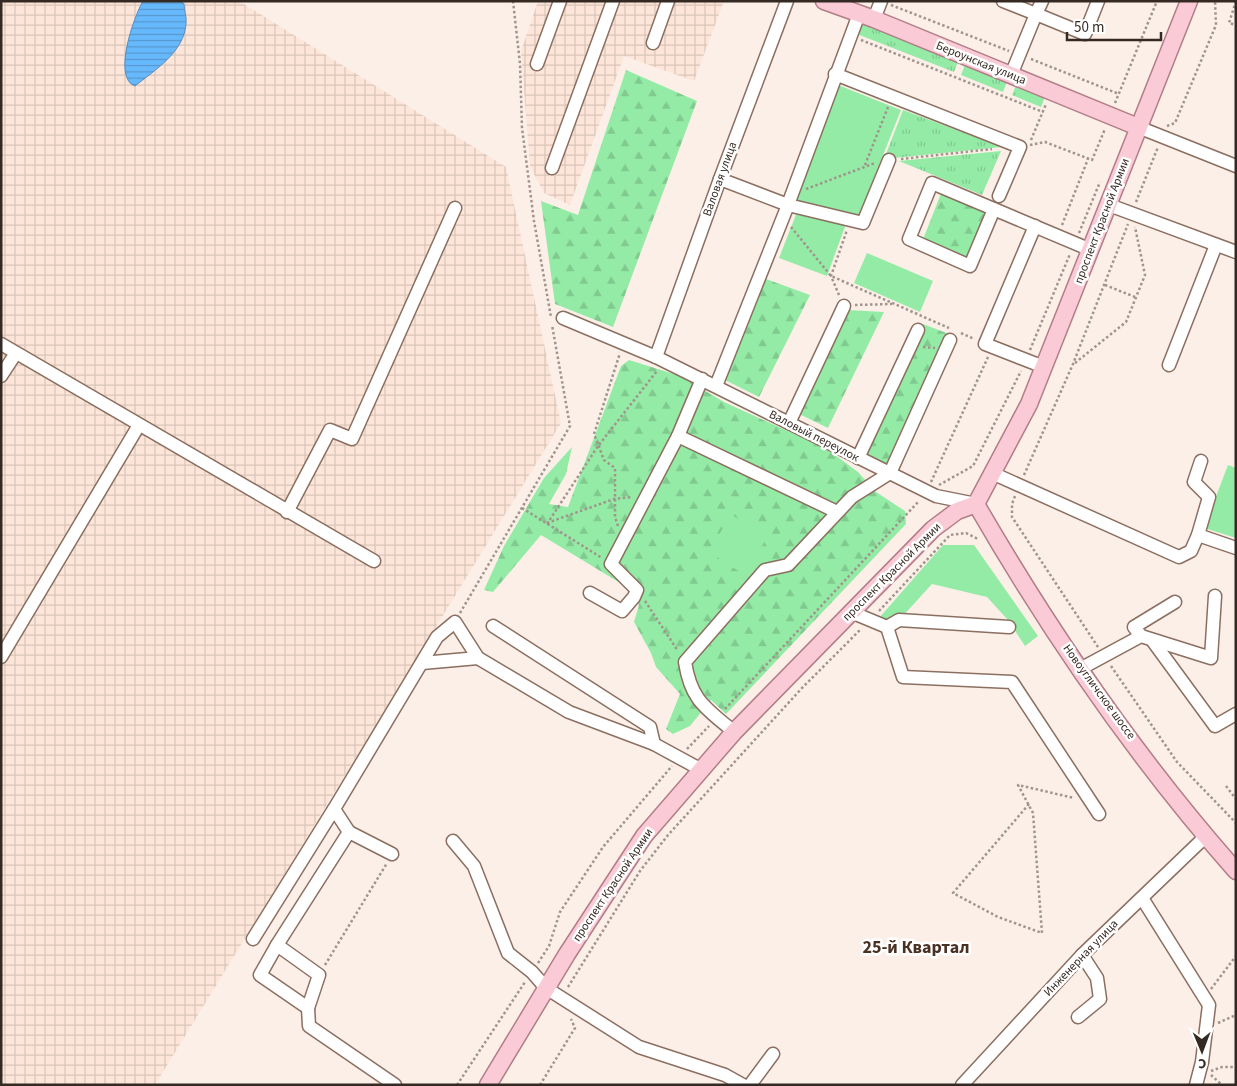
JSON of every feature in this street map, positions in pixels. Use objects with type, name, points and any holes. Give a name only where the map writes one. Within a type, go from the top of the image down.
[{"type":"main road","name":"Бероунская улица","points":[[824,1],[867,16],[1138,127]]},
{"type":"main road","name":"проспект Красной Армии","points":[[488,1085],[546,988],[644,836],[700,769],[933,528],[957,511],[976,504],[1029,404],[1189,1]]},
{"type":"main road","name":"Новоугличское шоссе","points":[[976,504],[1080,669],[1206,836],[1236,871]]},
{"type":"street","points":[[537,64],[560,1]]},
{"type":"street","points":[[552,168],[612,1]]},
{"type":"street","points":[[653,43],[668,1]]},
{"type":"street","name":"Валовая улица","points":[[660,359],[720,179],[787,1]]},
{"type":"street","points":[[716,386],[786,211],[835,74],[851,36],[881,1]]},
{"type":"street","points":[[1003,1],[1085,34],[1098,1]]},
{"type":"street","points":[[1011,75],[1042,1]]},
{"type":"street","points":[[835,74],[1020,147],[1000,196]]},
{"type":"street","points":[[1138,127],[1236,166]]},
{"type":"street","points":[[720,179],[786,211],[863,223],[889,160]]},
{"type":"street","points":[[994,209],[970,266],[909,239],[932,183],[1035,226],[1091,250]]},
{"type":"street","points":[[1108,205],[1236,252]]},
{"type":"street","points":[[287,512],[330,430],[352,438],[455,208]]},
{"type":"street","points":[[1035,226],[985,344],[1044,367]]},
{"type":"street","points":[[1169,365],[1216,245]]},
{"type":"street","points":[[789,423],[844,306]]},
{"type":"street","name":"Валовый переулок","points":[[563,318],[702,379],[927,492],[936,496],[976,504]]},
{"type":"street","points":[[858,458],[918,330]]},
{"type":"street","points":[[1,344],[374,561]]},
{"type":"street","points":[[734,732],[694,696],[687,679],[685,662],[765,570],[788,565],[852,497],[890,473],[948,345]]},
{"type":"street","points":[[1,376],[16,353]]},
{"type":"street","points":[[590,592],[622,610],[634,597],[637,590],[611,564],[678,436],[702,379]]},
{"type":"street","points":[[1,658],[139,425]]},
{"type":"street","points":[[678,436],[837,512]]},
{"type":"street","points":[[992,474],[1180,557],[1190,550],[1198,535],[1209,497],[1194,482],[1201,461]]},
{"type":"street","points":[[1198,535],[1236,548]]},
{"type":"street","points":[[1080,669],[1104,656],[1146,638],[1211,658],[1215,596]]},
{"type":"street","points":[[1175,602],[1134,627],[1146,638],[1216,726],[1236,714]]},
{"type":"street","points":[[851,612],[887,627],[903,677],[1012,682],[1099,814]]},
{"type":"street","points":[[887,627],[899,620],[1008,626]]},
{"type":"street","points":[[253,939],[334,809],[437,637],[455,622],[478,658],[570,712],[654,744],[700,769]]},
{"type":"street","points":[[493,626],[650,727],[654,744]]},
{"type":"street","points":[[422,664],[478,658]]},
{"type":"street","points":[[334,809],[349,832],[392,854]]},
{"type":"street","points":[[308,1008],[260,975],[349,832]]},
{"type":"street","name":"Инженерная улица","points":[[962,1085],[1082,955],[1206,836]]},
{"type":"street","points":[[454,841],[474,866],[508,953],[532,972],[546,988],[640,1047],[725,1075],[743,1085]]},
{"type":"street","points":[[1142,898],[1209,1005],[1202,1062],[1196,1085]]},
{"type":"street","points":[[277,945],[319,975],[308,1008],[309,1026],[394,1085]]},
{"type":"street","points":[[1078,1017],[1100,999],[1097,978],[1082,955]]},
{"type":"street","points":[[750,1085],[773,1054]]},
{"type":"path","points":[[455,622],[570,426],[534,222],[522,128],[520,64],[513,1]]},
{"type":"path","points":[[881,1],[1119,94]]},
{"type":"path","points":[[1052,91],[1028,145],[1045,142],[1092,160],[1157,1]]},
{"type":"path","points":[[1215,1],[1216,25],[1175,124],[1167,126],[1162,137],[1073,364],[1019,486],[1012,504],[1012,517],[1177,762],[1236,823]]},
{"type":"path","points":[[1236,2],[1229,23],[1236,26]]},
{"type":"path","points":[[851,36],[1043,112]]},
{"type":"path","points":[[865,165],[892,96]]},
{"type":"path","points":[[985,344],[830,276],[786,211],[803,190],[865,165],[889,160],[1020,147]]},
{"type":"path","points":[[1058,236],[1088,159]]},
{"type":"path","points":[[927,492],[973,466],[1026,360],[1104,174]]},
{"type":"path","points":[[1073,364],[1126,322],[1144,275],[1132,214]]},
{"type":"path","points":[[852,220],[830,276],[844,306],[894,304]]},
{"type":"path","points":[[1105,285],[1135,297]]},
{"type":"path","points":[[623,345],[594,434],[604,460],[615,468],[614,517],[625,539]]},
{"type":"path","points":[[911,345],[948,345]]},
{"type":"path","points":[[547,524],[598,446],[660,359]]},
{"type":"path","points":[[547,524],[614,499],[646,495]]},
{"type":"path","points":[[522,508],[611,564]]},
{"type":"path","points":[[540,1085],[575,1028],[562,997],[640,871],[668,835],[802,688],[870,620],[950,535],[966,532],[978,539]]},
{"type":"path","points":[[637,590],[685,662]]},
{"type":"path","points":[[1028,804],[953,893],[998,917],[1042,933],[1033,813],[1018,785],[1090,801]]},
{"type":"path","points":[[1226,786],[1236,799]]},
{"type":"path","points":[[319,975],[392,854]]},
{"type":"path","points":[[1204,998],[1236,956]]},
{"type":"path","points":[[1207,1027],[1236,1015]]},
{"type":"path","points":[[1207,1072],[1222,1067],[1236,1067]]},
{"type":"shaded area","points":[[1,1],[239,1],[506,167],[561,423],[155,1085],[1,1085]]},
{"type":"shaded area","points":[[538,1],[724,1],[694,81],[624,56],[570,205],[544,193],[530,166],[521,51]]},
{"type":"green space","points":[[862,21],[959,59],[954,72],[857,34]]},
{"type":"green space","points":[[966,62],[1008,79],[1003,92],[961,75]]},
{"type":"green space","points":[[626,70],[697,101],[613,327],[555,304],[541,201],[578,215]]},
{"type":"green space","points":[[1017,83],[1046,94],[1041,107],[1012,95]]},
{"type":"green space","points":[[838,85],[901,110],[858,218],[792,203]]},
{"type":"green space","points":[[903,110],[1002,147],[884,159]]},
{"type":"green space","points":[[1001,151],[982,195],[899,161]]},
{"type":"green space","points":[[942,191],[989,211],[968,261],[922,242]]},
{"type":"green space","points":[[797,212],[846,224],[827,276],[779,258]]},
{"type":"green space","points":[[867,253],[933,281],[920,312],[854,283]]},
{"type":"green space","points":[[766,279],[810,295],[759,397],[723,379]]},
{"type":"green space","points":[[849,310],[884,312],[828,428],[799,414]]},
{"type":"green space","points":[[923,324],[949,334],[889,465],[866,455]]},
{"type":"green space","points":[[629,360],[680,376],[724,402],[827,449],[858,472],[876,492],[905,511],[906,524],[726,714],[711,700],[690,726],[673,734],[666,729],[680,694],[656,667],[651,653],[634,622],[639,605],[630,589],[541,535],[493,592],[484,590],[504,546],[544,478],[572,447],[566,474],[549,504],[568,507],[621,366]]},
{"type":"green space","points":[[1228,465],[1236,468],[1236,538],[1204,528]]},
{"type":"green space","points":[[732,515],[767,538],[743,574],[708,551]]},
{"type":"green space","points":[[943,545],[974,545],[1038,636],[1025,646],[1008,620],[987,597],[932,584],[891,629],[879,618]]},
{"type":"water","points":[[143,1],[181,1],[184,4],[186,24],[184,34],[174,52],[135,86],[128,81],[125,71],[125,60],[130,32]]},
{"type":"district","name":"25-й Квартал","points":[[916,947]]}]
